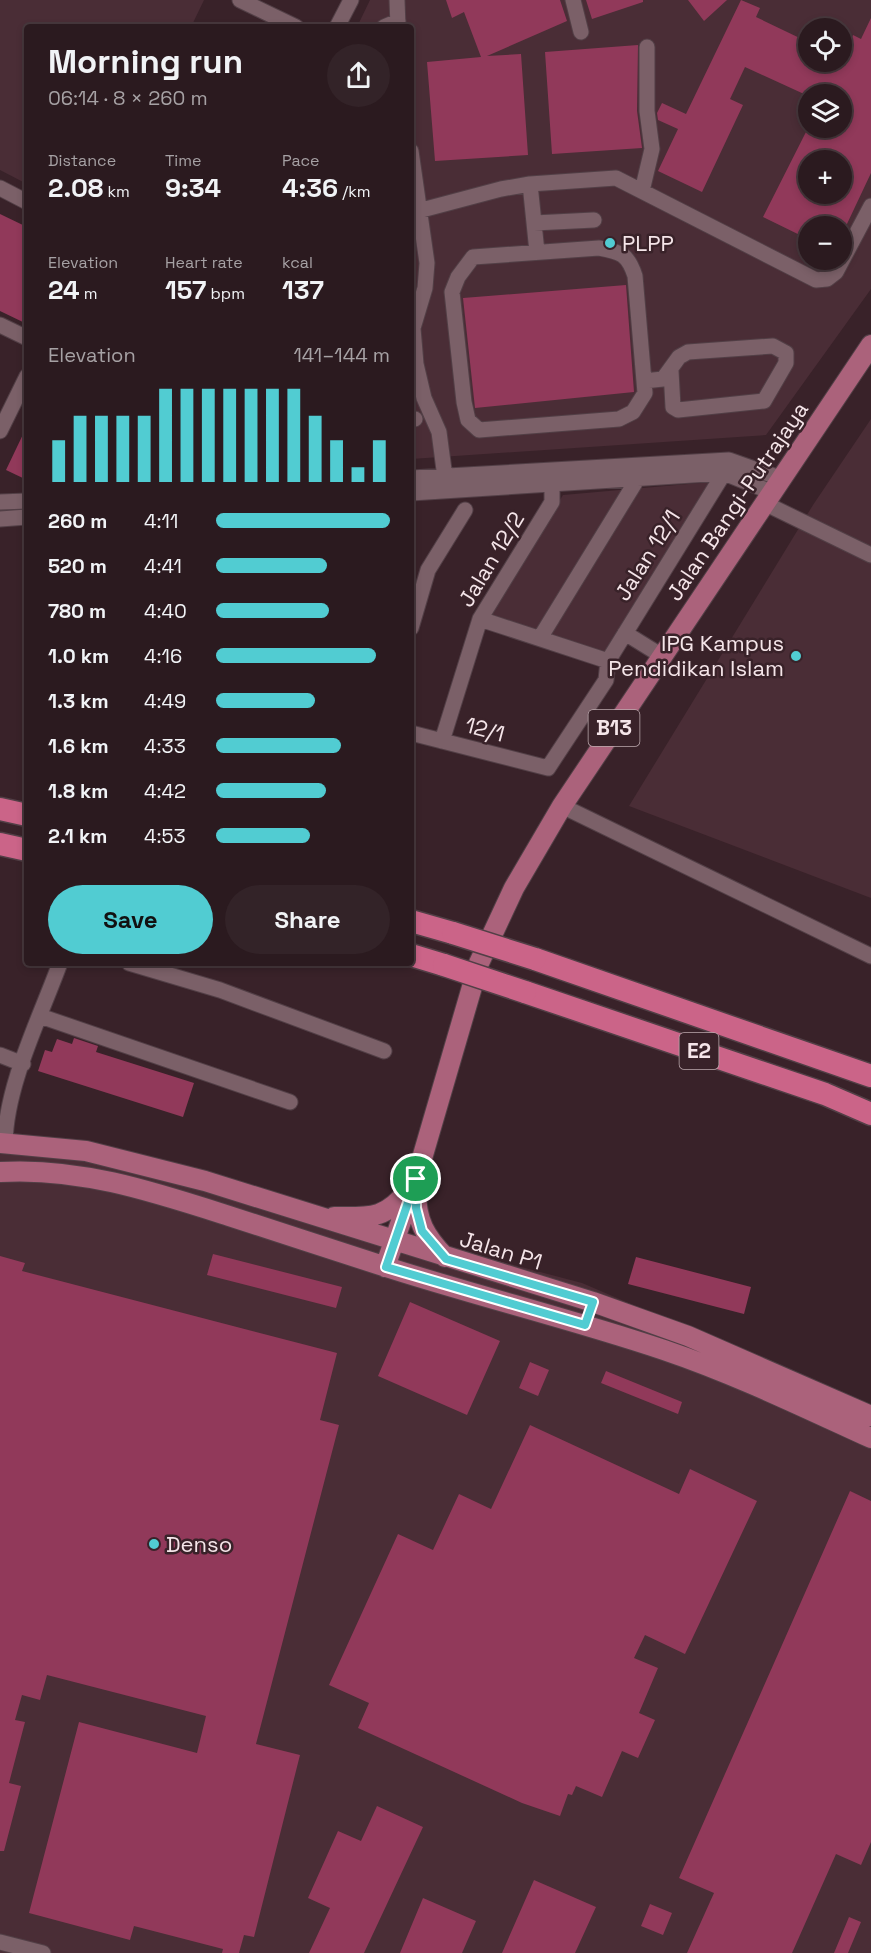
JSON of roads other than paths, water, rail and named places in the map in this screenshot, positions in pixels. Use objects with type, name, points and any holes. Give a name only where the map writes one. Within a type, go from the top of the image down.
[{"type":"highway","points":[[0,809],[24,814]]},
{"type":"highway","points":[[0,844],[24,849]]},
{"type":"highway","name":"E2","points":[[414,922],[535,959],[871,1076]]},
{"type":"highway","name":"E2","points":[[414,956],[825,1094],[871,1114]]},
{"type":"main road","name":"Jalan Bangi-Putrajaya","points":[[416,1179],[479,963],[514,888],[562,806],[871,345]]},
{"type":"main road","name":"Jalan P1","points":[[3,1143],[86,1151],[205,1181],[446,1259],[593,1302],[688,1335],[871,1416]]},
{"type":"main road","points":[[0,1172],[28,1170],[77,1175],[127,1185],[197,1206],[386,1267],[665,1350],[745,1382],[871,1438]]},
{"type":"main road","points":[[313,1217],[379,1216],[393,1208],[416,1179]]},
{"type":"main road","points":[[416,1179],[416,1208],[422,1231],[446,1259]]},
{"type":"main road","name":"B13","points":[[386,1267],[416,1179]]},
{"type":"street","points":[[240,0],[290,24]]},
{"type":"street","points":[[339,24],[351,0]]},
{"type":"street","points":[[393,24],[397,0]]},
{"type":"street","points":[[573,0],[581,32]]},
{"type":"street","points":[[642,191],[652,149],[647,111],[647,47]]},
{"type":"street","points":[[414,177],[427,263],[425,288],[414,325]]},
{"type":"street","points":[[418,211],[501,189],[530,184],[616,178],[816,280],[827,279],[836,272],[871,206]]},
{"type":"street","points":[[530,184],[537,252]]},
{"type":"street","points":[[0,188],[24,200]]},
{"type":"street","points":[[534,223],[594,220]]},
{"type":"street","points":[[600,248],[619,252],[631,261],[635,276],[644,381],[645,393],[633,412],[619,419],[479,430],[468,420],[464,402],[452,292],[458,277],[473,257],[600,248]]},
{"type":"street","points":[[0,325],[24,337]]},
{"type":"street","points":[[644,381],[663,379],[679,357],[688,352],[773,346],[786,353],[786,363],[764,401],[678,410],[673,407],[671,371]]},
{"type":"street","points":[[414,366],[424,398],[439,432],[446,483]]},
{"type":"street","points":[[0,431],[24,382]]},
{"type":"street","points":[[414,478],[446,483],[552,477],[729,460],[772,491],[871,555]]},
{"type":"street","points":[[552,477],[638,478],[723,473],[772,491]]},
{"type":"street","name":"Jalan 12/1","points":[[548,768],[606,680],[608,661],[723,473]]},
{"type":"street","name":"Jalan 12/2","points":[[442,741],[480,619],[552,502],[552,477]]},
{"type":"street","points":[[540,638],[638,478]]},
{"type":"street","points":[[414,492],[446,483]]},
{"type":"street","points":[[0,502],[24,501]]},
{"type":"street","points":[[414,618],[428,570],[465,510]]},
{"type":"street","points":[[0,519],[24,517]]},
{"type":"street","points":[[480,619],[608,661]]},
{"type":"street","points":[[625,633],[662,657]]},
{"type":"street","name":"12/1","points":[[414,734],[548,768]]},
{"type":"street","points":[[562,806],[871,956]]},
{"type":"street","points":[[3,1143],[6,1120],[23,1064],[59,966]]},
{"type":"street","points":[[139,966],[220,990],[384,1051]]},
{"type":"street","points":[[40,1016],[290,1102]]},
{"type":"street","points":[[0,1055],[23,1064]]},
{"type":"street","points":[[197,1206],[205,1181]]},
{"type":"street","points":[[585,1325],[593,1302]]},
{"type":"street","points":[[0,1942],[43,1953]]},
{"type":"place","name":"PLPP","points":[[610,243]]},
{"type":"place","name":"IPG Kampus Pendidikan Islam","points":[[796,656]]},
{"type":"place","name":"Denso","points":[[154,1544]]}]
